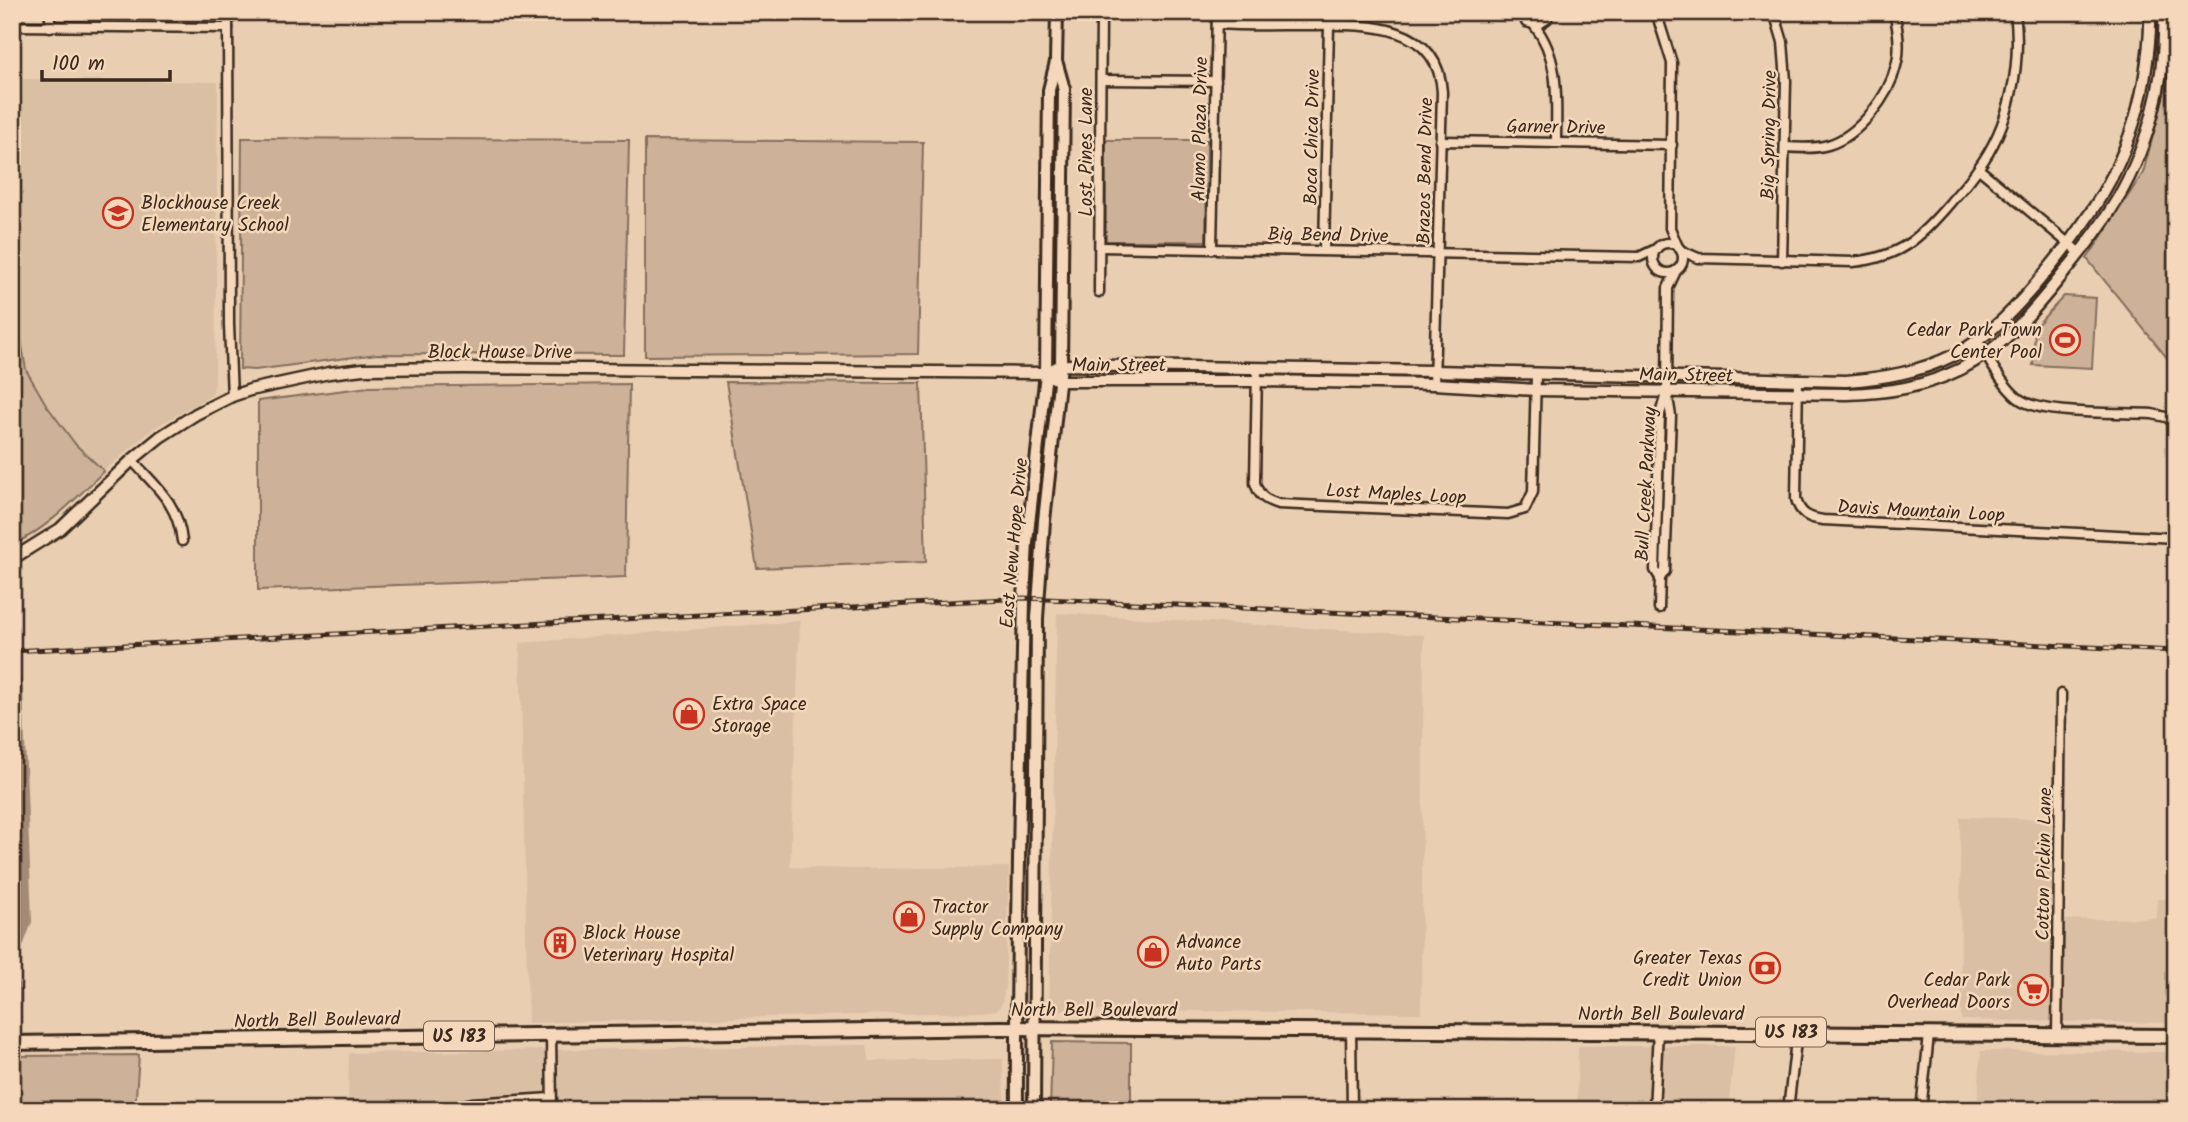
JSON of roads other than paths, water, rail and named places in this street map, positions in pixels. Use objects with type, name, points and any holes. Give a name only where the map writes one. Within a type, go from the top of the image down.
[{"type":"main road","name":"East New Hope Drive","points":[[1017,1110],[1024,598],[1027,542],[1046,373],[1049,90],[1056,62],[1057,12]]},
{"type":"main road","name":"East New Hope Drive","points":[[1034,1110],[1038,608],[1044,521],[1061,365],[1064,89],[1056,62]]},
{"type":"main road","name":"North Bell Boulevard","points":[[12,1044],[1017,1028],[2176,1036]]},
{"type":"street","points":[[50,12],[50,27]]},
{"type":"street","points":[[161,12],[161,27]]},
{"type":"street","points":[[228,12],[229,325],[232,396]]},
{"type":"street","name":"Lost Pines Lane","points":[[1099,292],[1101,12]]},
{"type":"street","name":"Alamo Plaza Drive","points":[[1212,247],[1217,12]]},
{"type":"street","points":[[1523,12],[1527,22],[1534,25],[1545,40],[1556,73],[1556,143]]},
{"type":"street","points":[[1656,12],[1672,63],[1670,228],[1683,259],[1678,269]]},
{"type":"street","name":"Big Spring Drive","points":[[1774,12],[1783,42],[1786,81],[1782,261]]},
{"type":"street","points":[[1785,147],[1819,146],[1835,142],[1858,126],[1877,104],[1886,91],[1896,65],[1899,41],[1894,12]]},
{"type":"street","points":[[1658,248],[1669,243],[1698,258],[1853,262],[1874,260],[1913,242],[1979,169],[2000,126],[2018,63],[2015,12]]},
{"type":"street","name":"Main Street","points":[[1046,373],[1061,365],[1434,370],[1846,381],[1906,374],[1956,354],[1977,341],[2016,308],[2070,243],[2101,198],[2120,162],[2139,104],[2151,37],[2150,12]]},
{"type":"street","name":"Main Street","points":[[1046,373],[1059,381],[1434,384],[1536,390],[1876,393],[1910,388],[1963,368],[1986,353],[2027,318],[2080,253],[2111,209],[2132,168],[2153,107],[2161,76],[2165,38],[2164,12]]},
{"type":"street","points":[[1534,25],[1541,24],[1550,15]]},
{"type":"street","points":[[1545,40],[1550,15]]},
{"type":"street","name":"Brazos Bend Drive","points":[[1217,24],[1372,26],[1390,29],[1419,44],[1430,56],[1441,86],[1434,384]]},
{"type":"street","name":"Boca Chica Drive","points":[[1324,250],[1329,25]]},
{"type":"street","points":[[12,26],[228,28]]},
{"type":"street","points":[[2151,37],[2165,38]]},
{"type":"street","points":[[1101,80],[1216,81]]},
{"type":"street","name":"Garner Drive","points":[[1440,141],[1672,145]]},
{"type":"street","points":[[2120,162],[2132,168]]},
{"type":"street","points":[[1979,169],[2080,253]]},
{"type":"street","points":[[1670,228],[1654,256],[1658,268],[1667,273],[1698,258]]},
{"type":"street","name":"Big Bend Drive","points":[[1100,247],[1639,257],[1658,248]]},
{"type":"street","name":"Big Bend Drive","points":[[1639,257],[1658,268]]},
{"type":"street","name":"Bull Creek Parkway","points":[[1658,268],[1668,288]]},
{"type":"street","name":"Bull Creek Parkway","points":[[1659,608],[1660,578],[1665,571],[1671,416],[1667,392],[1668,288],[1678,269]]},
{"type":"street","points":[[1977,341],[2010,390],[2026,404],[2048,410],[2161,415],[2176,423]]},
{"type":"street","name":"Block House Drive","points":[[12,559],[60,529],[132,460],[169,431],[232,396],[292,380],[363,369],[462,368],[1046,373]]},
{"type":"street","name":"Lost Maples Loop","points":[[1257,368],[1255,483],[1261,497],[1278,504],[1508,514],[1525,509],[1533,492],[1536,374]]},
{"type":"street","name":"Davis Mountain Loop","points":[[1798,379],[1796,499],[1798,508],[1807,517],[2176,538]]},
{"type":"street","points":[[132,460],[175,510],[180,522],[182,541]]},
{"type":"street","name":"Cotton Pickin Lane","points":[[2057,1036],[2062,694]]},
{"type":"street","points":[[1351,1029],[1352,1110]]},
{"type":"street","points":[[1654,1110],[1658,1031]]},
{"type":"street","points":[[1788,1110],[1797,1032]]},
{"type":"street","points":[[551,1034],[551,1110]]},
{"type":"street","points":[[1922,1110],[1929,1035]]},
{"type":"street","points":[[438,1110],[472,1103],[551,1098]]},
{"type":"waterway","points":[[12,677],[15,688],[24,921],[12,953]]},
{"type":"waterway","points":[[12,986],[12,1018]]},
{"type":"railway","points":[[12,651],[1024,598],[2176,651]]},
{"type":"place","name":"Blockhouse Creek Elementary School","points":[[118,213]]},
{"type":"place","name":"Cedar Park Town Center Pool","points":[[2065,340]]},
{"type":"place","name":"Extra Space Storage","points":[[689,714]]},
{"type":"place","name":"Tractor Supply Company","points":[[909,917]]},
{"type":"place","name":"Block House Veterinary Hospital","points":[[560,943]]},
{"type":"place","name":"Advance Auto Parts","points":[[1153,952]]},
{"type":"place","name":"Greater Texas Credit Union","points":[[1765,968]]},
{"type":"place","name":"Cedar Park Overhead Doors","points":[[2033,990]]}]
